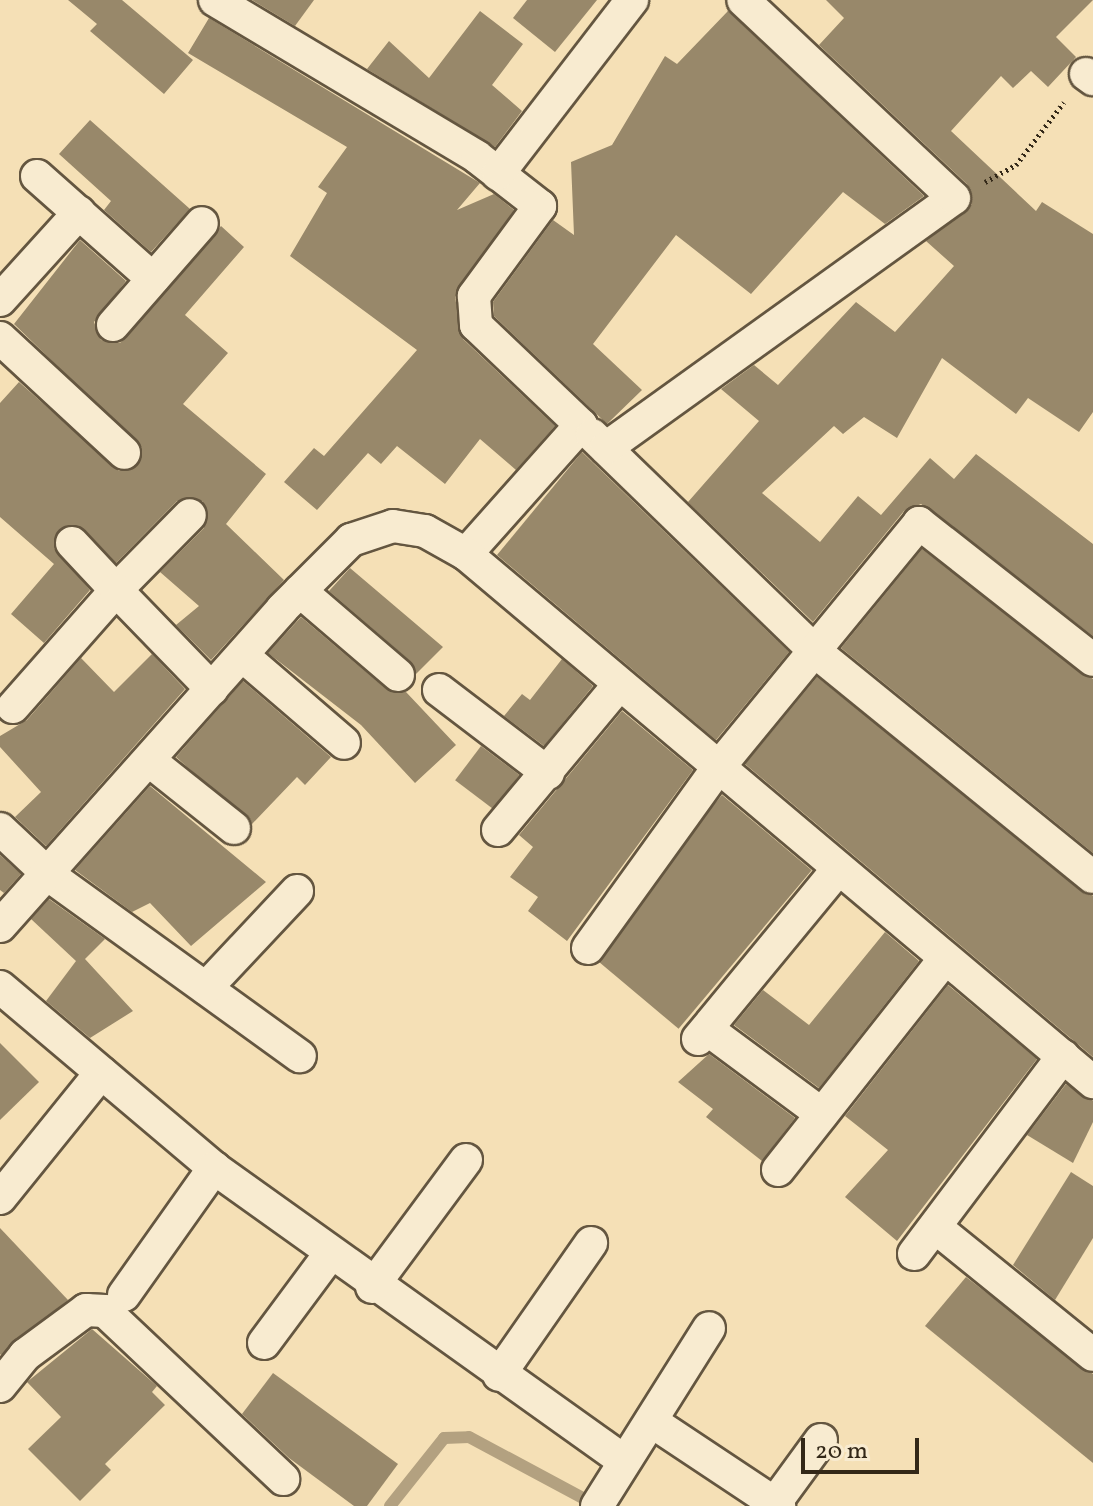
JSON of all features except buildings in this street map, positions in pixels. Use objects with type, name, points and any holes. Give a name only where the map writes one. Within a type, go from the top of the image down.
[{"type":"street","points":[[215,0],[498,174],[540,206],[474,296],[476,325],[817,653],[1093,877]]},
{"type":"street","points":[[498,174],[632,0]]},
{"type":"street","points":[[606,448],[954,198],[743,0]]},
{"type":"street","points":[[37,176],[153,279]]},
{"type":"street","points":[[0,300],[79,213]]},
{"type":"street","points":[[113,325],[202,223]]},
{"type":"street","points":[[0,338],[124,453]]},
{"type":"street","points":[[466,554],[581,425]]},
{"type":"street","points":[[4,708],[190,515]]},
{"type":"street","points":[[588,948],[718,768],[817,653],[919,523],[1093,660]]},
{"type":"street","points":[[0,926],[50,876],[300,591],[351,540],[393,526],[425,531],[466,554],[944,960],[1093,1082]]},
{"type":"street","points":[[72,543],[212,689]]},
{"type":"street","points":[[300,591],[398,675]]},
{"type":"street","points":[[243,656],[344,743]]},
{"type":"street","points":[[498,830],[619,685]]},
{"type":"street","points":[[439,690],[548,773]]},
{"type":"street","points":[[151,762],[234,828]]},
{"type":"street","points":[[0,829],[50,876],[300,1056]]},
{"type":"street","points":[[822,1114],[703,1034],[838,869]]},
{"type":"street","points":[[206,988],[297,891]]},
{"type":"street","points":[[778,1170],[944,960]]},
{"type":"street","points":[[0,987],[214,1168],[372,1287],[624,1461]]},
{"type":"street","points":[[914,1254],[1063,1056]]},
{"type":"street","points":[[0,1198],[101,1073]]},
{"type":"street","points":[[372,1287],[466,1160]]},
{"type":"street","points":[[124,1295],[214,1168]]},
{"type":"street","points":[[935,1227],[1093,1355]]},
{"type":"street","points":[[499,1375],[591,1243]]},
{"type":"street","points":[[264,1343],[330,1254]]},
{"type":"street","points":[[0,1386],[25,1355],[86,1310],[105,1311],[283,1479]]},
{"type":"street","points":[[599,1502],[709,1328]]},
{"type":"street","points":[[651,1421],[777,1505],[821,1440]]},
{"type":"path","points":[[954,198],[1016,165],[1090,77]]},
{"type":"waterway","points":[[390,1506],[444,1438],[469,1437],[596,1505]]}]
